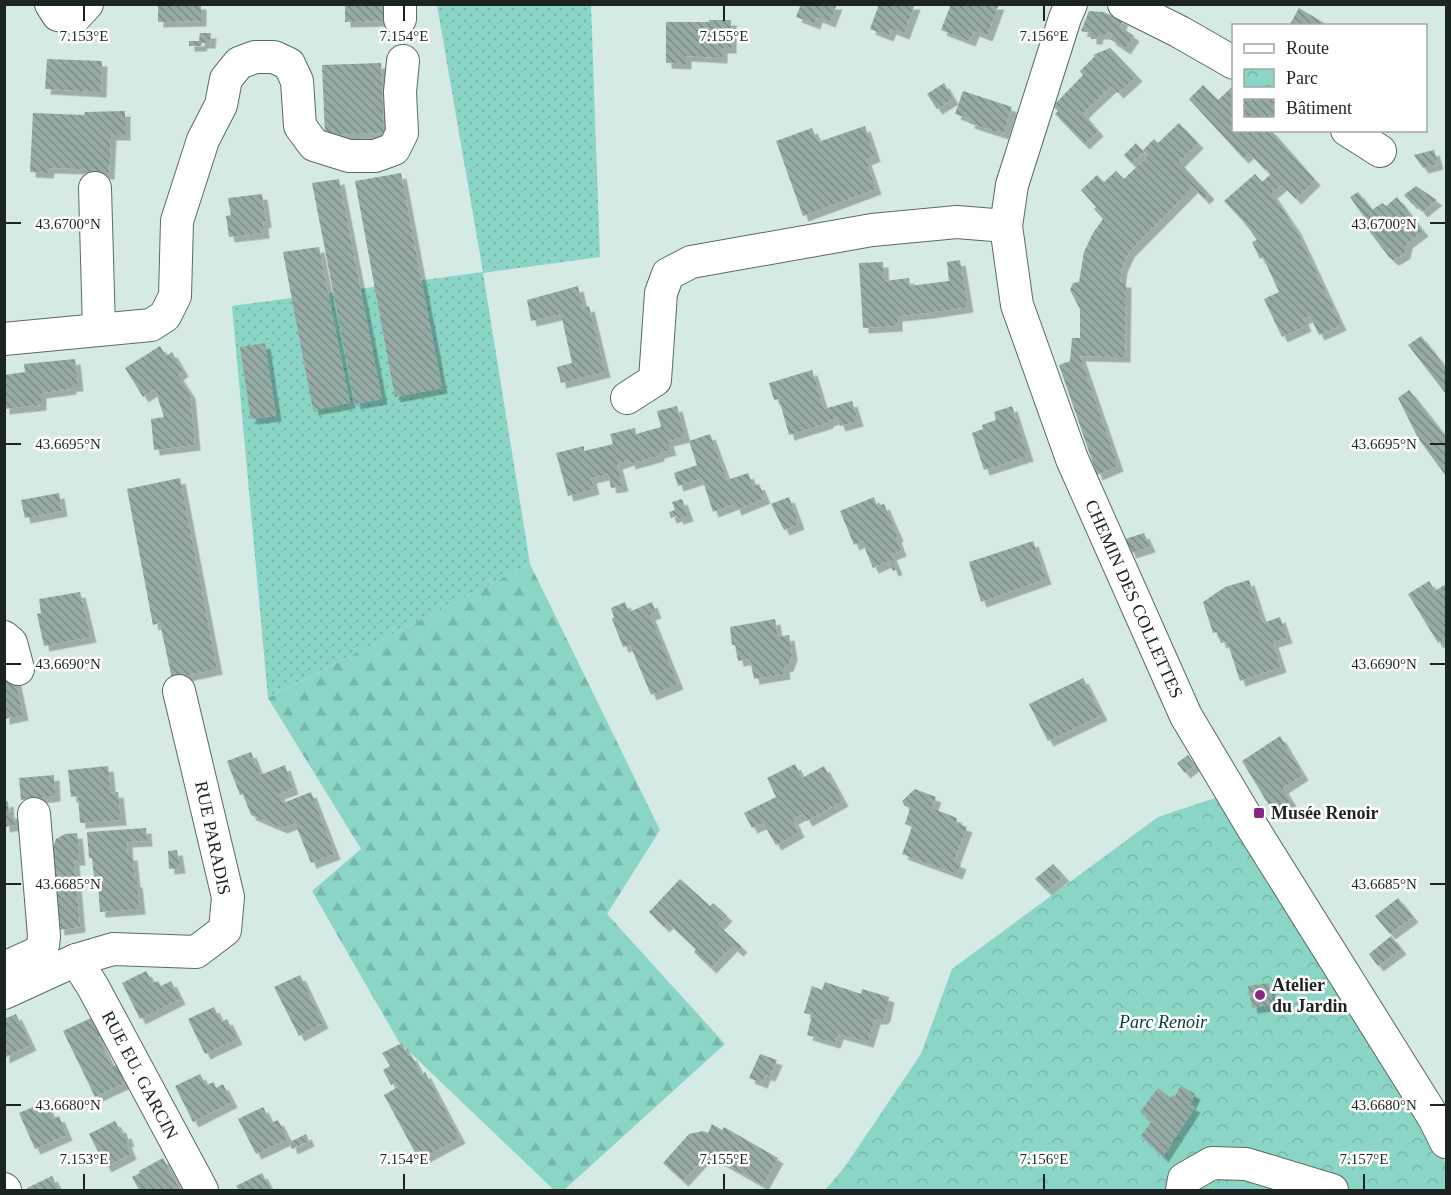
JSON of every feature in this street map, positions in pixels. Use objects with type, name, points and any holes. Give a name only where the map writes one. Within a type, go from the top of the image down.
[{"type":"street","points":[[51,4],[58,15],[74,18],[87,4]]},
{"type":"street","name":"CHEMIN DES COLLETTES","points":[[1071,4],[1012,185],[1006,226],[1017,305],[1072,459],[1186,716],[1254,831],[1434,1118],[1446,1142]]},
{"type":"street","points":[[1124,4],[1180,32],[1232,62]]},
{"type":"street","points":[[4,339],[152,325],[165,316],[175,296],[177,221],[203,140],[222,105],[226,79],[239,63],[255,57],[274,57],[289,64],[297,81],[300,126],[314,145],[349,156],[375,156],[394,149],[402,133],[400,92],[403,61]]},
{"type":"street","points":[[1350,132],[1380,151]]},
{"type":"street","points":[[96,188],[99,329]]},
{"type":"street","points":[[627,398],[655,380],[661,292],[668,274],[691,262],[872,230],[957,222],[1006,226]]},
{"type":"street","points":[[4,637],[11,643],[18,669]]},
{"type":"street","name":"RUE PARADIS","points":[[4,993],[76,960],[113,949],[196,952],[225,930],[228,897],[179,691]]},
{"type":"street","points":[[4,968],[37,953],[43,946],[34,814]]},
{"type":"street","name":"RUE EU. GARCIN","points":[[76,960],[93,987],[202,1191]]},
{"type":"street","points":[[1182,1191],[1184,1179],[1212,1163],[1246,1164],[1332,1191]]},
{"type":"green space","points":[[437,5],[591,5],[600,257],[483,273],[530,564],[268,698],[232,306],[483,272]]},
{"type":"green space","points":[[530,564],[660,830],[607,914],[725,1044],[564,1190],[554,1190],[399,1042],[312,891],[361,849],[268,698]]},
{"type":"green space","name":"Parc Renoir","points":[[1218,797],[1432,1124],[1446,1166],[1446,1190],[825,1190],[844,1168],[921,1054],[952,969],[1158,817]]},
{"type":"building","points":[[158,4],[201,4],[201,21],[158,22]]},
{"type":"building","points":[[345,4],[383,5],[383,21],[345,22]]},
{"type":"building","points":[[801,4],[837,4],[830,22],[817,17],[815,24],[796,17]]},
{"type":"building","points":[[879,4],[915,4],[904,34],[891,29],[888,36],[870,29]]},
{"type":"building","points":[[951,4],[999,4],[987,36],[974,31],[970,41],[941,30]]},
{"type":"building","points":[[1299,8],[1326,24],[1290,24]]},
{"type":"building","points":[[1089,11],[1103,12],[1123,20],[1120,26],[1134,36],[1125,49],[1110,39],[1113,34],[1109,32],[1098,34],[1097,39],[1091,39],[1091,33],[1081,31]]},
{"type":"building","points":[[709,20],[731,20],[731,48],[722,48],[722,58],[686,56],[686,64],[666,63],[666,22],[709,22]]},
{"type":"building","points":[[200,33],[211,33],[210,43],[189,46],[189,41],[199,41]]},
{"type":"building","points":[[1110,48],[1137,76],[1118,93],[1112,86],[1083,113],[1098,131],[1084,144],[1055,114],[1058,111],[1053,106],[1083,75],[1080,71],[1095,56],[1093,55]]},
{"type":"building","points":[[47,59],[102,61],[101,92],[45,89]]},
{"type":"building","points":[[381,63],[384,133],[325,135],[322,65]]},
{"type":"building","points":[[944,83],[953,99],[937,109],[927,94]]},
{"type":"building","points":[[1203,85],[1218,100],[1232,87],[1232,132],[1273,132],[1315,180],[1296,199],[1282,185],[1272,193],[1296,229],[1341,325],[1319,335],[1310,316],[1303,319],[1306,326],[1282,337],[1264,299],[1279,292],[1263,257],[1260,259],[1252,242],[1257,240],[1224,201],[1255,174],[1262,182],[1271,174],[1249,153],[1243,158],[1189,99]]},
{"type":"building","points":[[963,91],[1012,107],[1003,134],[969,123],[970,119],[955,114]]},
{"type":"building","points":[[125,111],[125,135],[111,135],[109,174],[82,173],[83,169],[49,168],[48,173],[30,172],[33,113],[84,115],[85,112]]},
{"type":"building","points":[[1179,123],[1198,143],[1179,162],[1209,194],[1204,199],[1193,187],[1129,252],[1122,267],[1120,282],[1126,282],[1125,357],[1080,356],[1118,466],[1097,475],[1059,365],[1070,361],[1072,338],[1080,338],[1080,309],[1070,290],[1073,283],[1079,282],[1084,252],[1103,219],[1081,190],[1097,175],[1104,182],[1116,171],[1124,179],[1148,156],[1143,150],[1154,139],[1158,143]]},
{"type":"building","points":[[865,126],[875,156],[866,160],[876,189],[803,216],[776,141],[812,128],[818,142]]},
{"type":"building","points":[[1136,143],[1144,152],[1131,163],[1124,155]]},
{"type":"building","points":[[1434,150],[1438,164],[1423,168],[1414,155]]},
{"type":"building","points":[[401,173],[442,388],[395,397],[355,181]]},
{"type":"building","points":[[339,179],[382,399],[355,404],[312,183]]},
{"type":"building","points":[[1416,186],[1437,200],[1422,212],[1404,195]]},
{"type":"building","points":[[1358,192],[1372,210],[1382,203],[1386,206],[1397,197],[1423,231],[1407,243],[1405,253],[1396,259],[1389,257],[1363,223],[1366,220],[1350,197]]},
{"type":"building","points":[[262,194],[266,222],[263,223],[264,233],[229,237],[226,216],[231,215],[228,198]]},
{"type":"building","points":[[319,247],[350,403],[313,410],[283,252]]},
{"type":"building","points":[[960,260],[968,307],[897,316],[897,326],[863,328],[859,263],[883,262],[884,281],[909,278],[910,286],[949,281],[947,262]]},
{"type":"building","points":[[578,286],[583,308],[589,306],[605,372],[561,383],[557,367],[572,363],[561,314],[531,321],[527,300]]},
{"type":"building","points":[[1421,336],[1446,368],[1446,394],[1408,345]]},
{"type":"building","points":[[265,343],[276,416],[251,419],[240,347]]},
{"type":"building","points":[[160,346],[166,356],[172,352],[183,371],[178,375],[190,393],[195,445],[154,450],[151,419],[164,417],[155,389],[143,397],[125,368]]},
{"type":"building","points":[[75,359],[78,386],[41,393],[41,405],[4,409],[4,375],[25,372],[24,364]]},
{"type":"building","points":[[812,370],[824,409],[852,401],[858,421],[840,426],[837,418],[789,435],[779,399],[774,400],[769,383]]},
{"type":"building","points":[[1409,390],[1446,437],[1446,476],[1418,438],[1398,398]]},
{"type":"building","points":[[677,406],[685,437],[668,441],[671,450],[659,453],[659,456],[630,464],[629,460],[617,464],[623,486],[611,488],[608,474],[591,478],[594,489],[568,496],[556,453],[584,446],[584,451],[613,444],[610,434],[635,428],[636,434],[661,427],[657,411]]},
{"type":"building","points":[[1012,406],[1028,456],[984,470],[972,433],[983,429],[982,425],[996,420],[994,412]]},
{"type":"building","points":[[710,434],[727,480],[748,473],[753,486],[759,484],[765,498],[736,510],[734,504],[713,512],[702,478],[678,486],[674,473],[697,465],[689,441]]},
{"type":"building","points":[[180,478],[217,669],[172,679],[160,623],[153,625],[127,489]]},
{"type":"building","points":[[59,493],[62,511],[25,518],[21,500]]},
{"type":"building","points":[[789,497],[799,524],[784,530],[771,504]]},
{"type":"building","points":[[874,497],[877,506],[884,504],[898,536],[896,537],[901,551],[891,555],[897,569],[893,571],[889,561],[873,568],[862,541],[854,545],[840,511]]},
{"type":"building","points":[[682,499],[688,516],[678,519],[677,516],[671,518],[669,512],[675,510],[672,502]]},
{"type":"building","points":[[1144,533],[1150,547],[1131,553],[1125,539]]},
{"type":"building","points":[[1033,541],[1046,579],[981,602],[969,562]]},
{"type":"building","points":[[1249,580],[1263,623],[1280,617],[1287,638],[1273,642],[1281,667],[1240,681],[1227,641],[1221,643],[1217,632],[1213,633],[1203,602],[1225,587]]},
{"type":"building","points":[[1429,581],[1435,591],[1446,584],[1446,638],[1438,643],[1408,594]]},
{"type":"building","points":[[80,592],[91,637],[44,646],[37,614],[41,613],[39,599]]},
{"type":"building","points":[[625,602],[629,612],[652,602],[656,613],[650,615],[678,684],[651,695],[630,645],[623,647],[612,619],[614,617],[611,608]]},
{"type":"building","points":[[775,619],[778,637],[789,635],[792,655],[788,666],[784,667],[785,674],[754,679],[750,659],[738,661],[735,645],[732,645],[730,627]]},
{"type":"building","points":[[4,663],[15,677],[23,715],[4,719]]},
{"type":"building","points":[[1083,678],[1102,715],[1048,741],[1029,704]]},
{"type":"building","points":[[1280,736],[1303,775],[1283,788],[1291,801],[1273,812],[1242,761]]},
{"type":"building","points":[[251,752],[260,775],[285,765],[293,789],[279,794],[283,803],[311,792],[335,854],[311,863],[295,823],[282,828],[251,815],[243,794],[240,795],[227,761]]},
{"type":"building","points":[[1188,755],[1195,765],[1185,773],[1177,763]]},
{"type":"building","points":[[795,764],[802,778],[824,766],[843,801],[807,821],[803,814],[793,819],[799,832],[776,845],[763,823],[752,828],[744,813],[776,797],[767,778]]},
{"type":"building","points":[[108,766],[111,793],[118,792],[121,820],[80,823],[78,796],[71,797],[68,770]]},
{"type":"building","points":[[54,775],[55,796],[21,800],[19,778]]},
{"type":"building","points":[[915,789],[936,797],[932,808],[957,818],[956,823],[967,827],[954,861],[961,864],[957,874],[902,854],[912,827],[905,824],[910,808],[902,801]]},
{"type":"building","points":[[8,801],[9,813],[13,813],[15,825],[4,827],[4,802]]},
{"type":"building","points":[[146,828],[147,841],[127,842],[128,855],[132,855],[140,909],[100,912],[98,885],[95,886],[92,858],[89,858],[87,832]]},
{"type":"building","points":[[77,833],[80,860],[74,860],[80,927],[59,930],[51,851],[56,839],[65,834]]},
{"type":"building","points":[[177,850],[180,868],[169,869],[168,851]]},
{"type":"building","points":[[1053,864],[1064,876],[1046,890],[1035,879]]},
{"type":"building","points":[[680,879],[710,906],[713,903],[727,916],[718,925],[742,947],[738,951],[732,946],[711,968],[694,952],[696,949],[668,923],[664,927],[649,912]]},
{"type":"building","points":[[1398,898],[1413,917],[1390,934],[1375,916]]},
{"type":"building","points":[[1391,936],[1401,949],[1378,966],[1369,954]]},
{"type":"building","points":[[146,971],[153,983],[158,981],[161,986],[171,981],[180,999],[140,1019],[122,983]]},
{"type":"building","points":[[300,975],[323,1023],[299,1036],[274,987]]},
{"type":"building","points":[[825,982],[861,994],[862,989],[889,997],[885,1016],[882,1019],[875,1019],[868,1042],[838,1034],[835,1043],[807,1035],[812,1015],[804,1013],[812,986],[822,990]]},
{"type":"building","name":"Atelier du Jardin","points":[[1269,983],[1273,1005],[1252,1008],[1248,986]]},
{"type":"building","points":[[214,1007],[221,1022],[227,1019],[237,1039],[205,1054],[188,1019]]},
{"type":"building","points":[[16,1014],[31,1045],[4,1058],[4,1019]]},
{"type":"building","points":[[95,1016],[104,1034],[98,1037],[112,1067],[118,1064],[127,1082],[95,1097],[63,1031]]},
{"type":"building","points":[[402,1043],[408,1056],[411,1055],[422,1075],[425,1072],[460,1138],[419,1160],[384,1095],[398,1087],[396,1083],[391,1085],[383,1070],[390,1066],[382,1053]]},
{"type":"building","points":[[760,1054],[777,1060],[770,1076],[765,1075],[762,1083],[749,1078]]},
{"type":"building","points":[[200,1074],[206,1085],[214,1082],[216,1088],[223,1084],[232,1102],[193,1122],[175,1086]]},
{"type":"building","points":[[1181,1086],[1195,1094],[1190,1105],[1195,1107],[1163,1157],[1141,1136],[1152,1121],[1140,1112],[1158,1088],[1170,1098],[1175,1096]]},
{"type":"building","points":[[45,1102],[53,1119],[59,1116],[67,1135],[35,1149],[19,1113]]},
{"type":"building","points":[[263,1107],[271,1123],[278,1120],[288,1139],[256,1154],[238,1119]]},
{"type":"building","points":[[115,1121],[122,1134],[126,1133],[129,1141],[126,1142],[131,1154],[106,1167],[89,1134]]},
{"type":"building","points":[[712,1124],[722,1130],[724,1127],[778,1158],[763,1185],[708,1154],[683,1181],[663,1163],[689,1134],[703,1131],[708,1133]]},
{"type":"building","points":[[306,1134],[309,1141],[292,1149],[290,1142]]},
{"type":"building","points":[[163,1158],[180,1190],[139,1190],[132,1177]]},
{"type":"building","points":[[262,1173],[271,1190],[239,1190],[236,1186]]},
{"type":"building","points":[[52,1176],[59,1190],[28,1190],[27,1188]]},
{"type":"place","name":"Musée Renoir","points":[[1259,813]]},
{"type":"place","name":"Atelier du Jardin","points":[[1260,995]]}]
